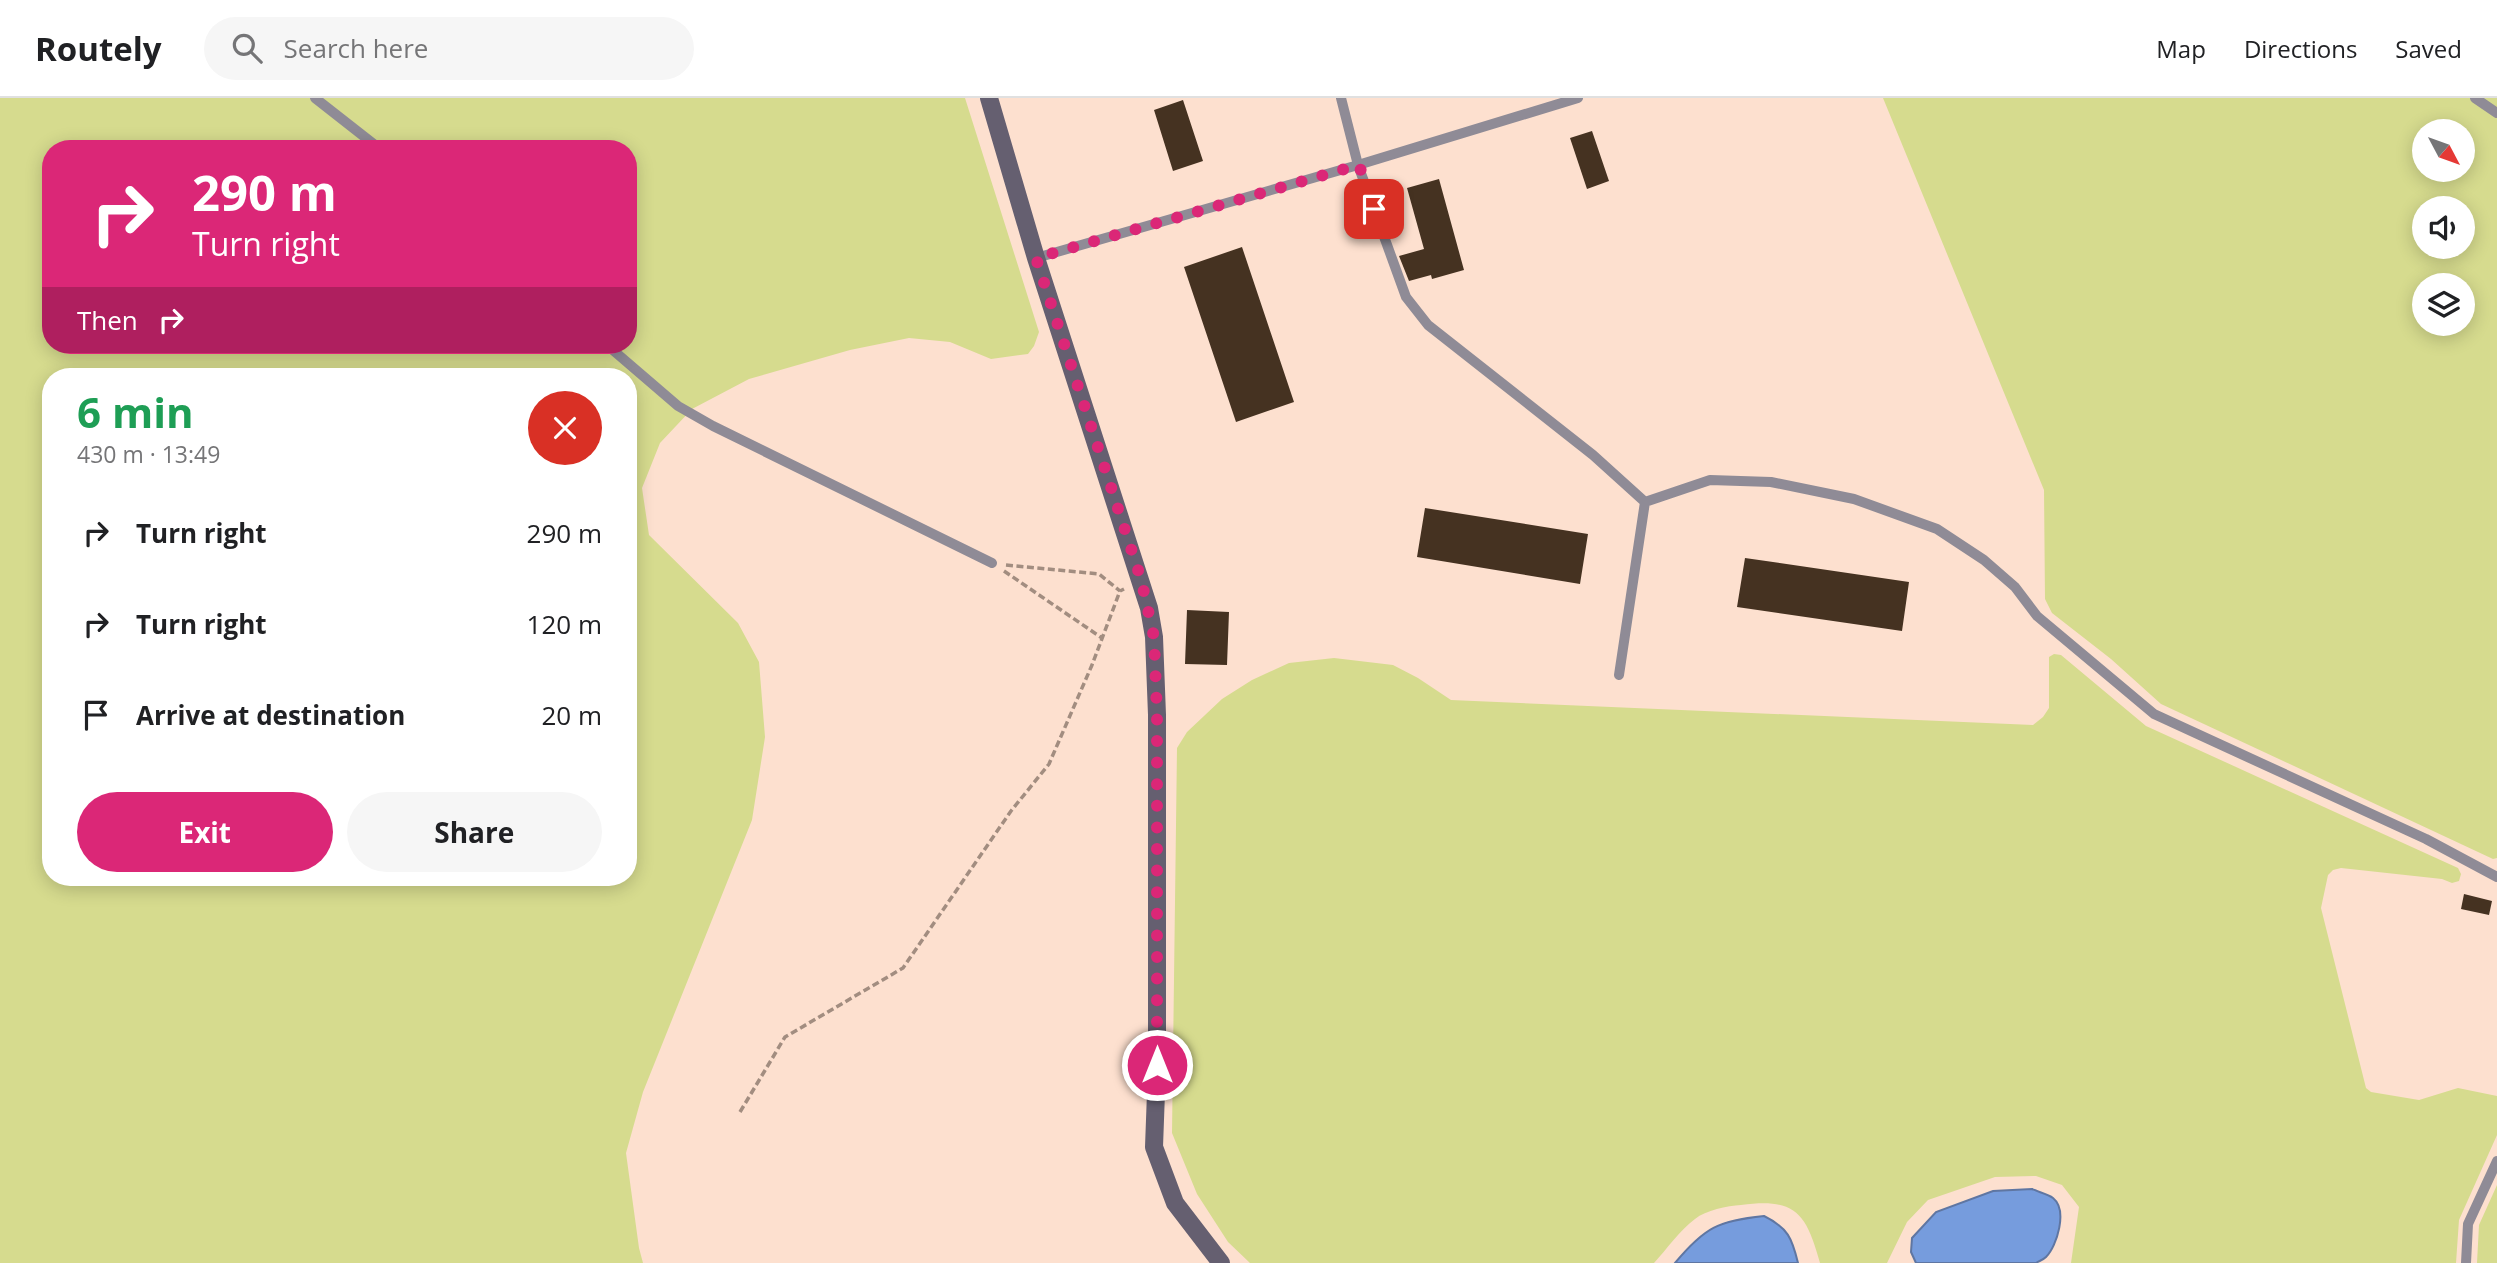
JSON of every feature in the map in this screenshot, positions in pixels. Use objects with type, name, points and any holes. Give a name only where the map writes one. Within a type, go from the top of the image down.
[{"type":"main road","points":[[989,98],[1036,258],[1141,579],[1154,637],[1157,715],[1157,1065],[1154,1147],[1175,1203],[1221,1263]]},
{"type":"lane","points":[[315,98],[369,140]]},
{"type":"lane","points":[[1341,98],[1359,165],[1406,297],[1428,325],[1593,455],[1645,502]]},
{"type":"lane","points":[[1036,258],[1359,165],[1578,98]]},
{"type":"lane","points":[[2475,98],[2497,113]]},
{"type":"lane","points":[[617,354],[634,368]]},
{"type":"lane","points":[[637,371],[678,406],[713,426],[992,563]]},
{"type":"lane","points":[[1645,502],[1710,480],[1771,482],[1854,499],[1937,529],[1984,560],[2015,587],[2037,616],[2154,714],[2426,839],[2497,877]]},
{"type":"lane","points":[[1619,675],[1645,502]]},
{"type":"lane","points":[[2466,1263],[2468,1224],[2497,1161]]},
{"type":"path","points":[[992,563],[1100,574],[1120,591]]},
{"type":"path","points":[[992,563],[1102,638]]},
{"type":"path","points":[[740,1112],[785,1037],[904,968],[1011,811],[1049,764],[1120,591],[1141,579]]},
{"type":"green space","points":[[0,98],[965,98],[1039,332],[1028,354],[991,359],[950,342],[909,338],[850,350],[749,379],[692,409],[660,443],[642,488],[649,535],[738,623],[759,662],[765,737],[752,820],[643,1092],[626,1153],[643,1263],[0,1263]]},
{"type":"green space","points":[[1883,98],[2497,98],[2497,858],[2493,859],[2161,704],[2111,659],[2052,613],[2045,599],[2044,490]]},
{"type":"green space","points":[[2054,654],[2061,655],[2146,726],[2458,868],[2461,874],[2459,881],[2452,883],[2442,879],[2341,868],[2333,870],[2328,875],[2321,908],[2366,1088],[2371,1092],[2419,1100],[2458,1088],[2497,1096],[2497,1135],[2459,1220],[2456,1263],[2071,1263],[2079,1207],[2062,1185],[2036,1176],[1995,1177],[1928,1200],[1907,1222],[1887,1263],[1820,1263],[1809,1231],[1796,1212],[1774,1204],[1759,1203],[1723,1207],[1700,1216],[1684,1229],[1654,1263],[1250,1263],[1228,1242],[1197,1194],[1172,1133],[1177,748],[1187,732],[1222,699],[1252,680],[1289,663],[1334,658],[1393,665],[1451,700],[2033,725],[2049,708],[2049,657]]},
{"type":"green space","points":[[2497,1185],[2497,1263],[2477,1263],[2479,1225]]},
{"type":"water","points":[[2032,1189],[2053,1198],[2060,1211],[2057,1237],[2044,1259],[2036,1263],[1916,1263],[1911,1252],[1912,1238],[1936,1212],[1993,1191]]},
{"type":"water","points":[[1764,1216],[1779,1225],[1788,1235],[1798,1263],[1675,1263],[1695,1241],[1714,1228],[1735,1220]]},
{"type":"building","points":[[1183,100],[1203,161],[1173,171],[1154,110]]},
{"type":"building","points":[[1592,131],[1609,181],[1587,189],[1570,138]]},
{"type":"building","points":[[1439,179],[1464,270],[1432,279],[1431,275],[1409,281],[1399,256],[1424,249],[1407,188]]},
{"type":"building","points":[[1242,247],[1294,402],[1236,422],[1184,267]]},
{"type":"building","points":[[1425,508],[1588,534],[1580,584],[1417,557]]},
{"type":"building","points":[[1745,558],[1909,582],[1902,631],[1737,607]]},
{"type":"building","points":[[1187,610],[1229,612],[1227,665],[1185,664]]},
{"type":"building","points":[[2464,894],[2492,901],[2489,915],[2461,909]]},
{"type":"route","points":[[1157,1065],[1157,715],[1154,637],[1141,579],[1036,258],[1359,165],[1374,209]]}]
